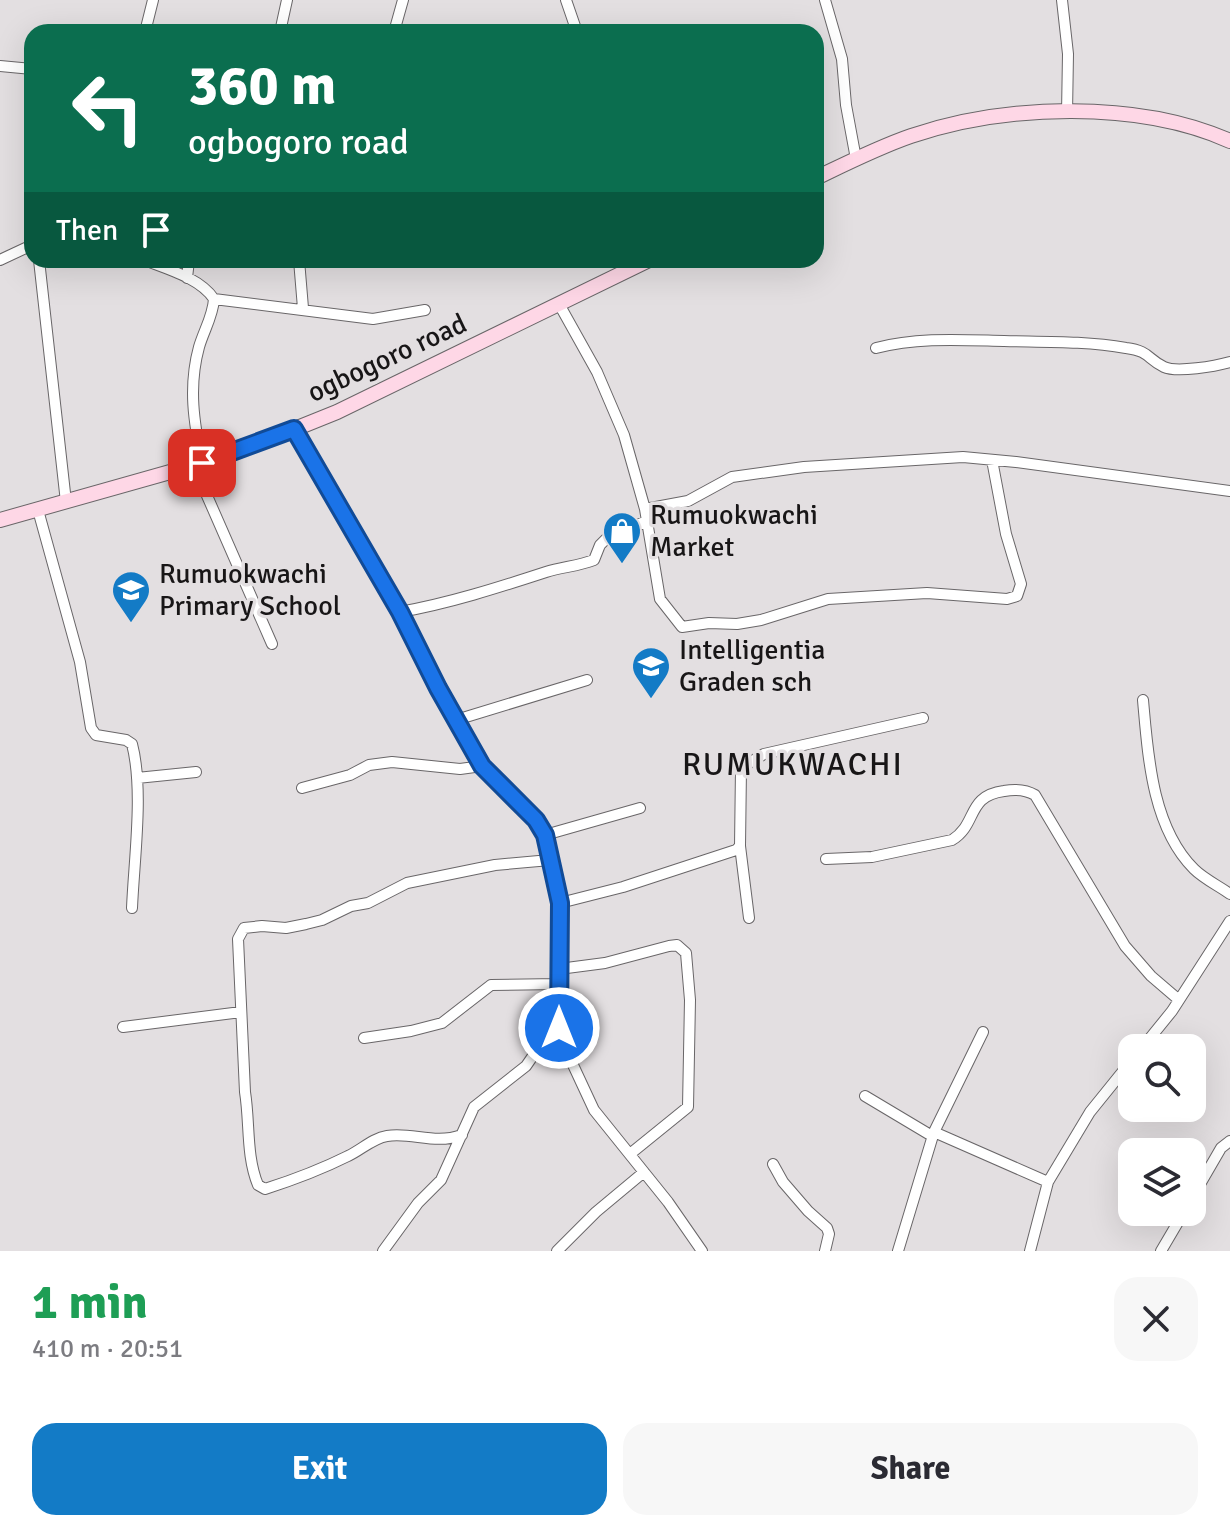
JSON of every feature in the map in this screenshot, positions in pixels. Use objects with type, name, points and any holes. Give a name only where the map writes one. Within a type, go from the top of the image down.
[{"type":"street","points":[[146,24],[151,0]]},
{"type":"street","points":[[282,24],[287,0]]},
{"type":"street","points":[[396,24],[403,0]]},
{"type":"street","points":[[566,0],[574,24]]},
{"type":"street","points":[[825,0],[842,59],[846,105],[856,159]]},
{"type":"street","points":[[1062,0],[1068,54],[1067,113]]},
{"type":"street","points":[[0,66],[24,68]]},
{"type":"street","points":[[824,174],[911,137],[956,124],[1003,116],[1109,113],[1165,120],[1230,141]]},
{"type":"street","points":[[0,260],[24,249]]},
{"type":"street","points":[[40,268],[66,502]]},
{"type":"street","points":[[163,268],[187,278],[214,299],[192,385],[198,464],[272,644]]},
{"type":"street","points":[[187,278],[188,268]]},
{"type":"street","points":[[300,268],[303,308]]},
{"type":"street","name":"ogbogoro road","points":[[0,520],[198,464],[294,429],[351,405],[633,268]]},
{"type":"street","points":[[214,299],[373,319],[425,310]]},
{"type":"street","points":[[559,304],[597,372],[624,435],[645,509],[660,599],[682,627],[761,620],[828,599],[927,593],[1007,599],[1017,596],[1021,584],[1006,534],[992,460]]},
{"type":"street","points":[[876,348],[937,340],[1080,342],[1142,351],[1162,366],[1172,369],[1230,362]]},
{"type":"street","points":[[294,429],[400,612],[482,766],[536,820],[545,835],[560,903],[559,1028],[594,1110],[702,1251]]},
{"type":"street","points":[[645,509],[688,501],[732,477],[778,470],[963,457],[1230,491]]},
{"type":"street","points":[[38,510],[80,662],[91,728],[96,735],[126,740],[132,744],[137,778],[132,908]]},
{"type":"street","points":[[400,612],[439,605],[594,560],[600,545],[609,536],[647,521]]},
{"type":"street","points":[[456,720],[587,680]]},
{"type":"street","points":[[1143,700],[1159,803],[1174,842],[1195,870],[1230,894]]},
{"type":"street","points":[[749,918],[740,846],[739,774],[745,765],[764,754],[923,718]]},
{"type":"street","points":[[302,788],[350,775],[369,765],[392,762],[460,769],[482,766]]},
{"type":"street","points":[[137,778],[196,772]]},
{"type":"street","points":[[826,859],[872,857],[952,840],[961,834],[978,800],[990,793],[1026,790],[1035,795],[1042,806],[1125,946],[1151,976],[1179,1000]]},
{"type":"street","points":[[545,835],[640,808]]},
{"type":"street","points":[[560,903],[623,887],[736,850],[740,846]]},
{"type":"street","points":[[462,1135],[449,1140],[390,1136],[376,1139],[345,1158],[265,1189],[258,1185],[252,1167],[245,1092],[238,939],[244,928],[286,928],[306,924],[351,906],[368,903],[407,883],[495,865],[550,860]]},
{"type":"street","points":[[1153,1034],[1179,1000],[1230,921]]},
{"type":"street","points":[[559,969],[605,963],[669,946],[677,945],[686,953],[690,1000],[688,1107],[630,1154]]},
{"type":"street","points":[[364,1038],[442,1023],[491,985],[559,984]]},
{"type":"street","points":[[123,1027],[241,1012]]},
{"type":"street","points":[[383,1251],[418,1203],[441,1180],[474,1107],[526,1066],[546,1037],[559,1028]]},
{"type":"street","points":[[898,1251],[933,1134],[983,1032]]},
{"type":"street","points":[[1030,1251],[1048,1182],[1090,1112],[1118,1077]]},
{"type":"street","points":[[865,1096],[933,1134],[1048,1182]]},
{"type":"street","points":[[1206,1174],[1221,1148],[1230,1141]]},
{"type":"street","points":[[773,1164],[791,1191],[827,1228],[829,1234],[825,1251]]},
{"type":"street","points":[[557,1251],[596,1212],[644,1172]]},
{"type":"street","points":[[1161,1251],[1176,1226]]},
{"type":"place","name":"Rumuokwachi Market","points":[[622,565]]},
{"type":"place","name":"Rumuokwachi Primary School","points":[[131,624]]},
{"type":"place","name":"Intelligentia Graden sch","points":[[651,700]]},
{"type":"district","name":"RUMUKWACHI","points":[[793,764]]},
{"type":"route","points":[[202,463],[294,429],[400,612],[482,766],[536,820],[545,835],[560,903],[559,1028]]}]
